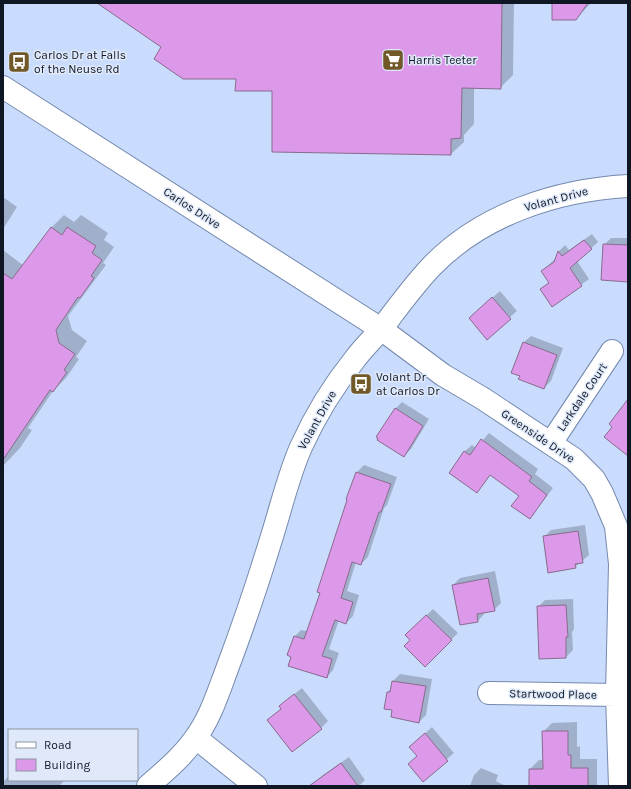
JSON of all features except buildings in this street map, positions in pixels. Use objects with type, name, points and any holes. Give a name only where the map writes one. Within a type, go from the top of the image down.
[{"type":"street","name":"Carlos Drive","points":[[3,87],[381,329]]},
{"type":"street","name":"Volant Drive","points":[[148,786],[182,755],[196,738],[212,710],[248,614],[301,447],[335,388],[354,359],[381,329],[403,299],[432,266],[451,249],[475,232],[524,207],[551,198],[601,187],[628,186]]},
{"type":"street","name":"Greenside Drive","points":[[381,329],[443,376],[551,443],[574,459],[594,479],[602,493],[616,526],[620,564],[617,695],[620,786]]},
{"type":"street","name":"Larkdale Court","points":[[551,443],[612,351]]},
{"type":"street","name":"Startwood Place","points":[[489,693],[617,695]]},
{"type":"street","points":[[196,738],[256,786]]},
{"type":"place","name":"Harris Teeter","points":[[393,60]]},
{"type":"place","name":"Carlos Dr at Falls of the Neuse Rd","points":[[19,62]]},
{"type":"place","name":"Volant Dr at Carlos Dr","points":[[361,384]]}]
